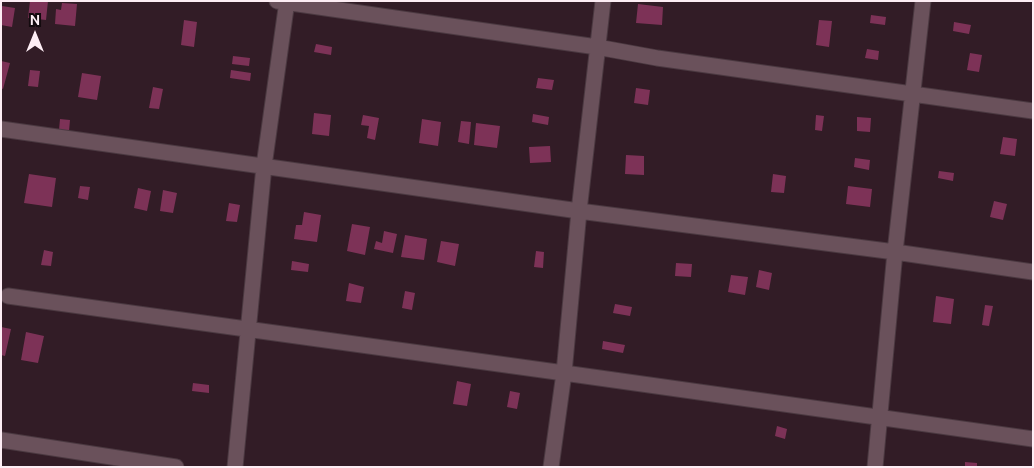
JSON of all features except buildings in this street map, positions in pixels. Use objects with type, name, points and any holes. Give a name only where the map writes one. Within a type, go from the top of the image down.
[{"type":"street","points":[[551,467],[564,373],[579,211],[603,1]]},
{"type":"street","points":[[875,467],[895,252],[923,1]]},
{"type":"street","points":[[235,467],[264,166],[283,2],[597,47],[657,58],[1033,111]]},
{"type":"street","points":[[1,129],[579,211],[1033,272]]},
{"type":"street","points":[[8,296],[880,416],[1033,439]]},
{"type":"street","points":[[1,440],[176,467]]}]
